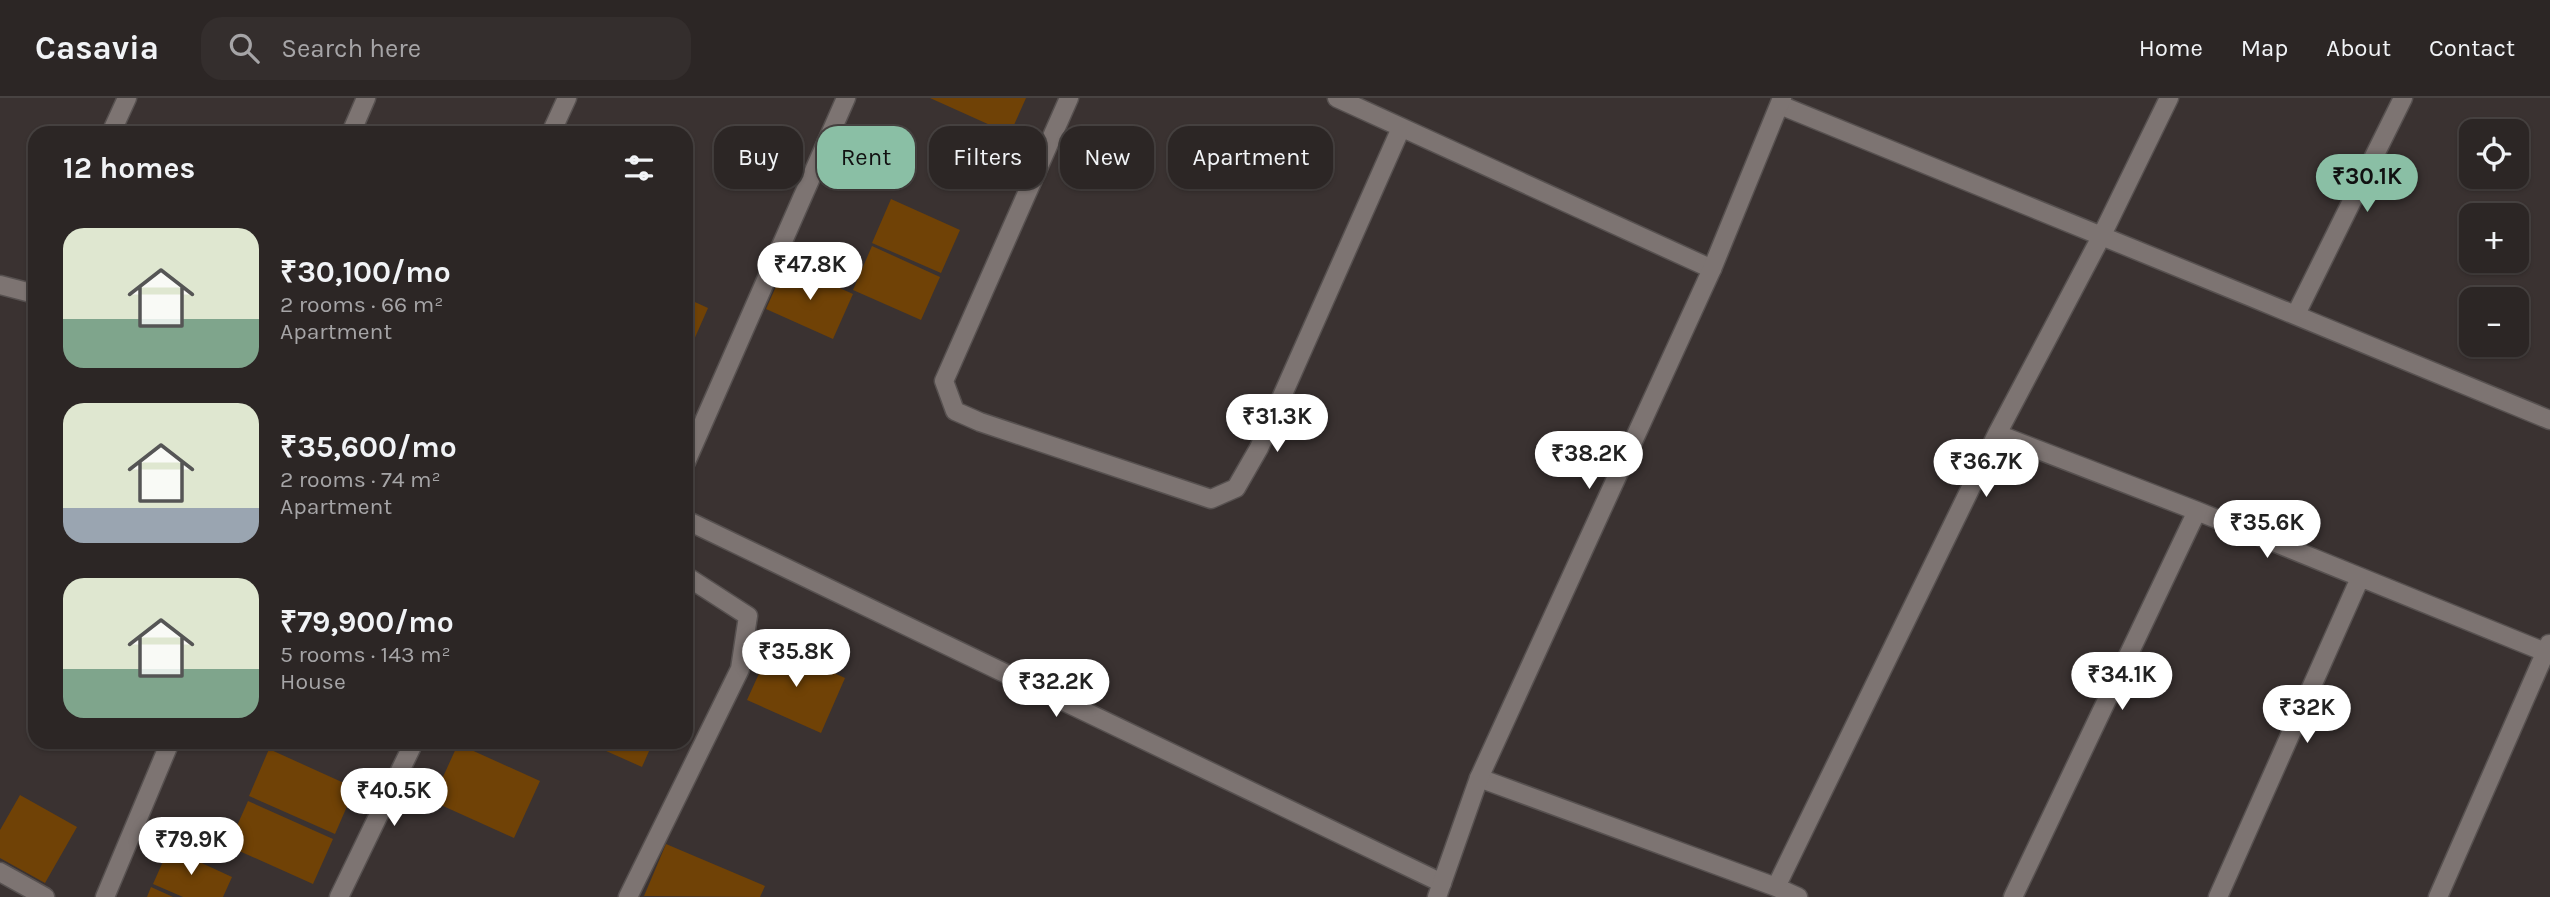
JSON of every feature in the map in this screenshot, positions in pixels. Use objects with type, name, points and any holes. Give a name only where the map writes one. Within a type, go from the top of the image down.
[{"type":"street","points":[[114,126],[127,98]]},
{"type":"street","points":[[354,126],[366,98]]},
{"type":"street","points":[[554,126],[567,98]]},
{"type":"street","points":[[693,446],[846,98]]},
{"type":"street","points":[[1069,98],[944,381],[955,411],[980,422],[1212,499],[1236,488],[1259,448],[1401,128]]},
{"type":"street","points":[[1337,98],[1712,269]]},
{"type":"street","points":[[1776,887],[1997,433],[2101,237],[2169,98]]},
{"type":"street","points":[[2296,314],[2403,98]]},
{"type":"street","points":[[693,523],[1439,890],[1479,778],[1712,269],[1781,102],[2101,237],[2296,314],[2550,420]]},
{"type":"street","points":[[0,285],[28,292]]},
{"type":"street","points":[[1997,433],[2360,578],[2549,649],[2438,897]]},
{"type":"street","points":[[2013,897],[2197,511]]},
{"type":"street","points":[[2218,897],[2360,578]]},
{"type":"street","points":[[628,897],[740,669],[748,616],[693,581]]},
{"type":"street","points":[[106,897],[167,749]]},
{"type":"street","points":[[338,897],[411,749]]},
{"type":"street","points":[[1479,778],[1798,897]]},
{"type":"street","points":[[0,872],[45,897]]},
{"type":"building","points":[[930,98],[1026,98],[1014,126],[992,126]]},
{"type":"building","points":[[891,199],[960,230],[941,273],[872,243]]},
{"type":"building","points":[[872,246],[940,277],[921,320],[853,290]]},
{"type":"building","points":[[786,264],[853,294],[833,339],[766,309]]},
{"type":"building","points":[[693,301],[708,308],[693,342]]},
{"type":"building","points":[[772,645],[845,678],[821,733],[747,700]]},
{"type":"building","points":[[269,749],[355,788],[335,834],[249,796]]},
{"type":"building","points":[[456,749],[469,749],[540,781],[514,838],[432,801]]},
{"type":"building","points":[[602,749],[650,749],[642,767]]},
{"type":"building","points":[[20,795],[77,827],[45,883],[0,858],[0,830]]},
{"type":"building","points":[[248,801],[333,839],[313,884],[228,846]]},
{"type":"building","points":[[666,844],[765,886],[760,897],[644,896]]},
{"type":"building","points":[[169,848],[232,877],[223,897],[183,897],[153,884]]},
{"type":"building","points":[[151,887],[173,897],[147,897]]}]
